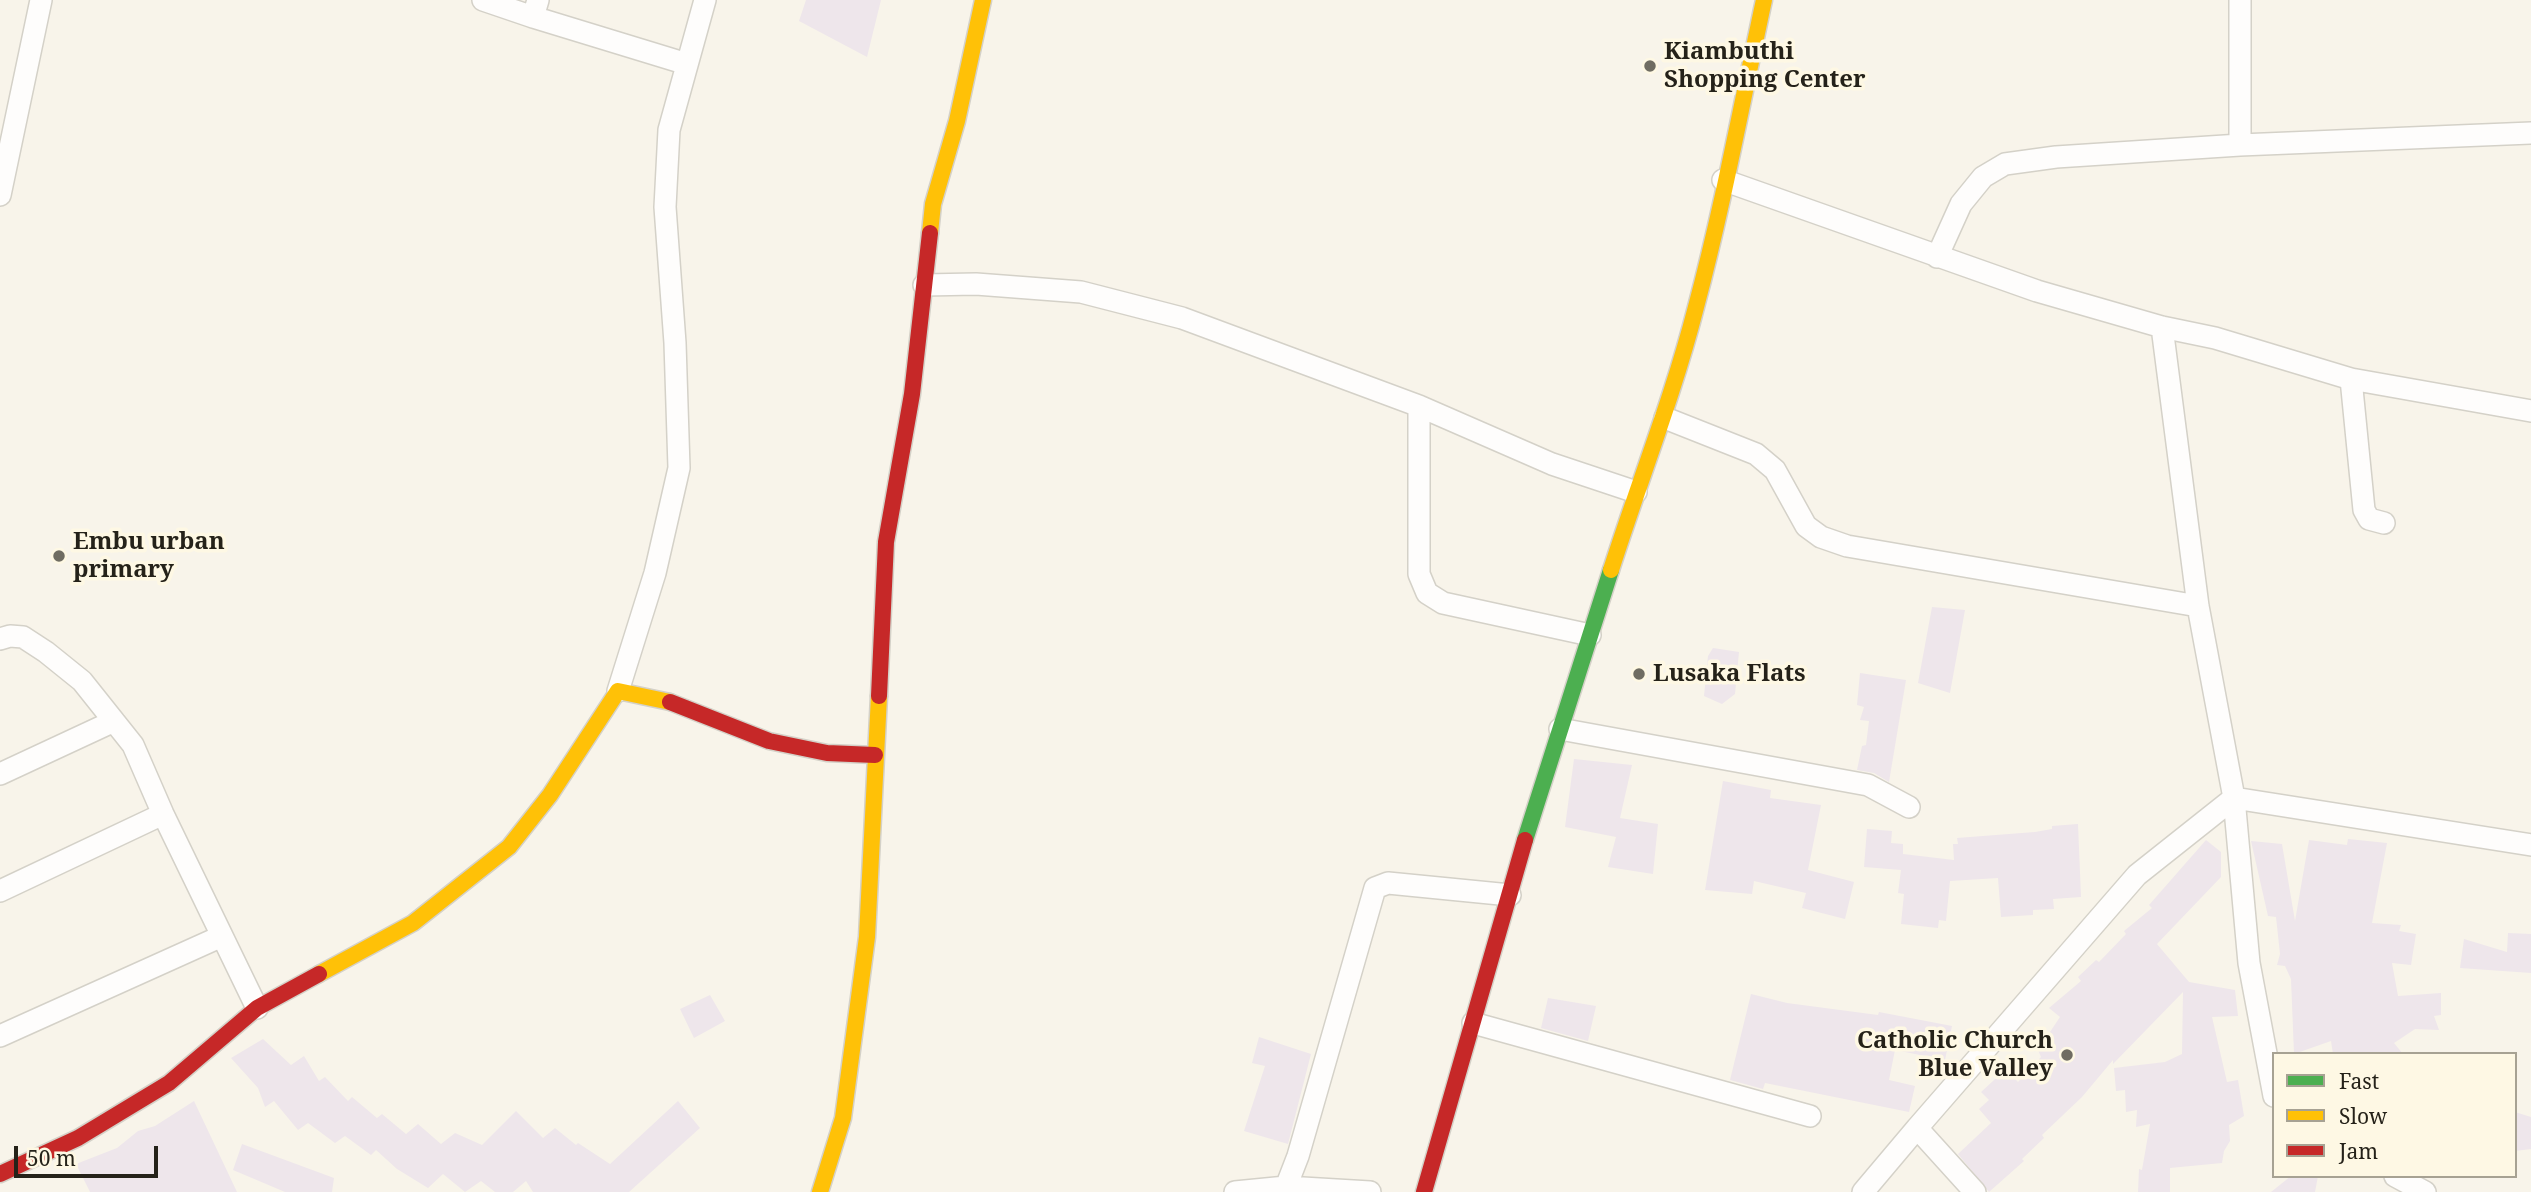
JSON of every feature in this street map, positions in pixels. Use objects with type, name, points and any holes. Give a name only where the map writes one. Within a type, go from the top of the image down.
[{"type":"street","points":[[0,195],[41,0]]},
{"type":"street","points":[[483,0],[536,9],[687,64]]},
{"type":"street","points":[[0,1174],[78,1138],[169,1083],[257,1008],[413,923],[509,847],[550,795],[618,691],[655,573],[679,468],[675,343],[665,207],[669,131],[705,0]]},
{"type":"street","points":[[820,1192],[844,1118],[867,937],[886,542],[912,394],[933,204],[957,121],[983,0]]},
{"type":"street","points":[[1424,1192],[1560,729],[1636,492],[1665,418],[1697,305],[1764,0]]},
{"type":"street","points":[[2240,0],[2240,145]]},
{"type":"street","points":[[1937,257],[1961,204],[1983,177],[2005,164],[2056,156],[2240,145],[2531,133]]},
{"type":"street","points":[[1723,180],[2037,291],[2162,327],[2215,338],[2351,379],[2531,411]]},
{"type":"street","points":[[924,285],[976,284],[1081,292],[1182,318],[1419,406],[1552,464],[1636,492]]},
{"type":"street","points":[[2162,327],[2199,606],[2234,798],[2249,963],[2272,1085]]},
{"type":"street","points":[[2351,379],[2364,510],[2368,519],[2384,523]]},
{"type":"street","points":[[1419,406],[1419,574],[1427,593],[1443,603],[1590,635]]},
{"type":"street","points":[[1665,418],[1756,454],[1775,470],[1806,526],[1821,537],[1847,546],[2199,606]]},
{"type":"street","points":[[0,639],[10,636],[23,637],[37,645],[82,681],[133,745],[163,814],[257,1008]]},
{"type":"street","points":[[618,691],[661,698],[769,741],[827,754],[875,755]]},
{"type":"street","points":[[0,774],[114,721]]},
{"type":"street","points":[[1560,729],[1868,785],[1909,807]]},
{"type":"street","points":[[1863,1192],[2137,875],[2234,798],[2531,845]]},
{"type":"street","points":[[0,891],[163,814]]},
{"type":"street","points":[[1286,1187],[1375,888],[1388,883],[1510,895]]},
{"type":"street","points":[[0,1036],[222,936]]},
{"type":"street","points":[[1473,1023],[1810,1116]]},
{"type":"street","points":[[1917,1128],[1975,1192]]},
{"type":"street","points":[[2399,1178],[2425,1192]]},
{"type":"street","points":[[1235,1192],[1286,1187],[1370,1192]]},
{"type":"building","points":[[806,0],[881,0],[867,57],[799,21]]},
{"type":"building","points":[[1932,607],[1965,610],[1950,693],[1918,683]]},
{"type":"building","points":[[1713,648],[1739,652],[1735,694],[1722,704],[1704,696],[1708,656]]},
{"type":"building","points":[[1860,673],[1906,680],[1889,782],[1874,773],[1857,770],[1862,746],[1866,745],[1869,721],[1860,720],[1864,707],[1857,705]]},
{"type":"building","points":[[1574,759],[1632,765],[1620,818],[1658,824],[1653,874],[1608,867],[1616,837],[1565,827]]},
{"type":"building","points":[[1723,781],[1771,790],[1770,798],[1821,805],[1808,870],[1854,882],[1845,919],[1802,908],[1806,893],[1754,881],[1752,894],[1705,890]]},
{"type":"building","points":[[2078,824],[2081,897],[2053,899],[2054,909],[2033,910],[2033,915],[2001,917],[1998,878],[1950,881],[1946,921],[1939,920],[1938,928],[1901,924],[1904,894],[1898,893],[1901,870],[1864,867],[1867,829],[1892,831],[1891,843],[1903,844],[1903,854],[1954,860],[1953,844],[1958,844],[1957,838],[2035,832],[2052,829],[2052,826]]},
{"type":"building","points":[[2348,839],[2387,843],[2372,923],[2401,925],[2399,931],[2416,934],[2411,965],[2392,963],[2398,996],[2441,993],[2441,1015],[2434,1016],[2439,1030],[2415,1029],[2394,1043],[2401,1052],[2333,1052],[2331,1041],[2294,1052],[2291,979],[2285,966],[2277,965],[2280,954],[2276,917],[2268,916],[2251,841],[2282,844],[2295,921],[2309,840],[2347,845]]},
{"type":"building","points":[[2206,840],[2221,852],[2221,877],[2157,944],[2189,982],[2235,990],[2238,1016],[2212,1017],[2227,1082],[2238,1080],[2244,1116],[2229,1125],[2230,1141],[2224,1151],[2222,1163],[2170,1168],[2170,1192],[2138,1192],[2139,1169],[2142,1170],[2150,1124],[2136,1127],[2137,1110],[2126,1112],[2125,1090],[2116,1091],[2114,1068],[2165,1062],[2182,1054],[2183,992],[2113,1064],[2113,1060],[2082,1097],[2042,1135],[2044,1138],[2022,1159],[2024,1161],[1989,1192],[1958,1154],[1991,1123],[1979,1109],[1989,1100],[1981,1092],[2006,1069],[2018,1082],[2041,1057],[2038,1050],[2060,1017],[2049,1008],[2081,981],[2078,977],[2096,960],[2099,962],[2126,934],[2124,931],[2152,908],[2149,905]]},
{"type":"building","points":[[2508,933],[2531,934],[2531,973],[2460,968],[2464,939],[2507,952]]},
{"type":"building","points":[[1751,994],[1787,1003],[1878,1015],[1879,1012],[1952,1026],[1945,1060],[1895,1050],[1889,1080],[1915,1086],[1909,1112],[1765,1083],[1763,1089],[1730,1080]]},
{"type":"building","points":[[710,995],[725,1021],[694,1038],[680,1009]]},
{"type":"building","points":[[1548,998],[1596,1006],[1588,1041],[1541,1028]]},
{"type":"building","points":[[1259,1037],[1311,1054],[1288,1144],[1244,1131],[1265,1066],[1252,1063]]},
{"type":"building","points":[[263,1039],[291,1065],[304,1056],[319,1081],[325,1077],[348,1101],[352,1097],[377,1118],[382,1114],[406,1134],[418,1124],[441,1144],[455,1133],[482,1145],[516,1111],[543,1138],[555,1128],[576,1145],[578,1143],[610,1164],[678,1101],[700,1128],[629,1192],[533,1192],[526,1181],[513,1192],[495,1192],[481,1181],[465,1192],[443,1174],[428,1188],[397,1169],[376,1150],[371,1155],[345,1136],[335,1143],[308,1123],[298,1130],[274,1101],[265,1107],[258,1088],[231,1058]]},
{"type":"building","points":[[194,1101],[237,1192],[90,1192],[76,1164],[117,1148],[138,1131],[155,1126]]},
{"type":"building","points":[[2517,1113],[2531,1117],[2531,1149],[2517,1151]]},
{"type":"building","points":[[242,1144],[334,1178],[332,1192],[285,1192],[233,1170]]},
{"type":"building","points":[[2288,1178],[2318,1178],[2315,1192],[2271,1192]]},
{"type":"traffic: fast","points":[[1525,840],[1611,570]]},
{"type":"traffic: slow","points":[[930,233],[933,204],[957,121],[983,0]]},
{"type":"traffic: slow","points":[[1611,570],[1687,341],[1724,192],[1764,0]]},
{"type":"traffic: slow","points":[[319,974],[413,923],[509,847],[550,795],[618,691],[670,702]]},
{"type":"traffic: slow","points":[[820,1192],[843,1118],[867,937],[879,696]]},
{"type":"traffic: jam","points":[[879,696],[886,542],[912,394],[930,233]]},
{"type":"traffic: jam","points":[[670,702],[769,741],[827,753],[875,755]]},
{"type":"traffic: jam","points":[[1424,1192],[1525,840]]},
{"type":"traffic: jam","points":[[0,1174],[78,1138],[169,1083],[257,1008],[319,974]]},
{"type":"place","name":"Kiambuthi Shopping Center","points":[[1650,66]]},
{"type":"place","name":"Embu urban primary","points":[[59,556]]},
{"type":"place","name":"Lusaka Flats","points":[[1639,674]]},
{"type":"place","name":"Catholic Church Blue Valley","points":[[2067,1055]]}]
